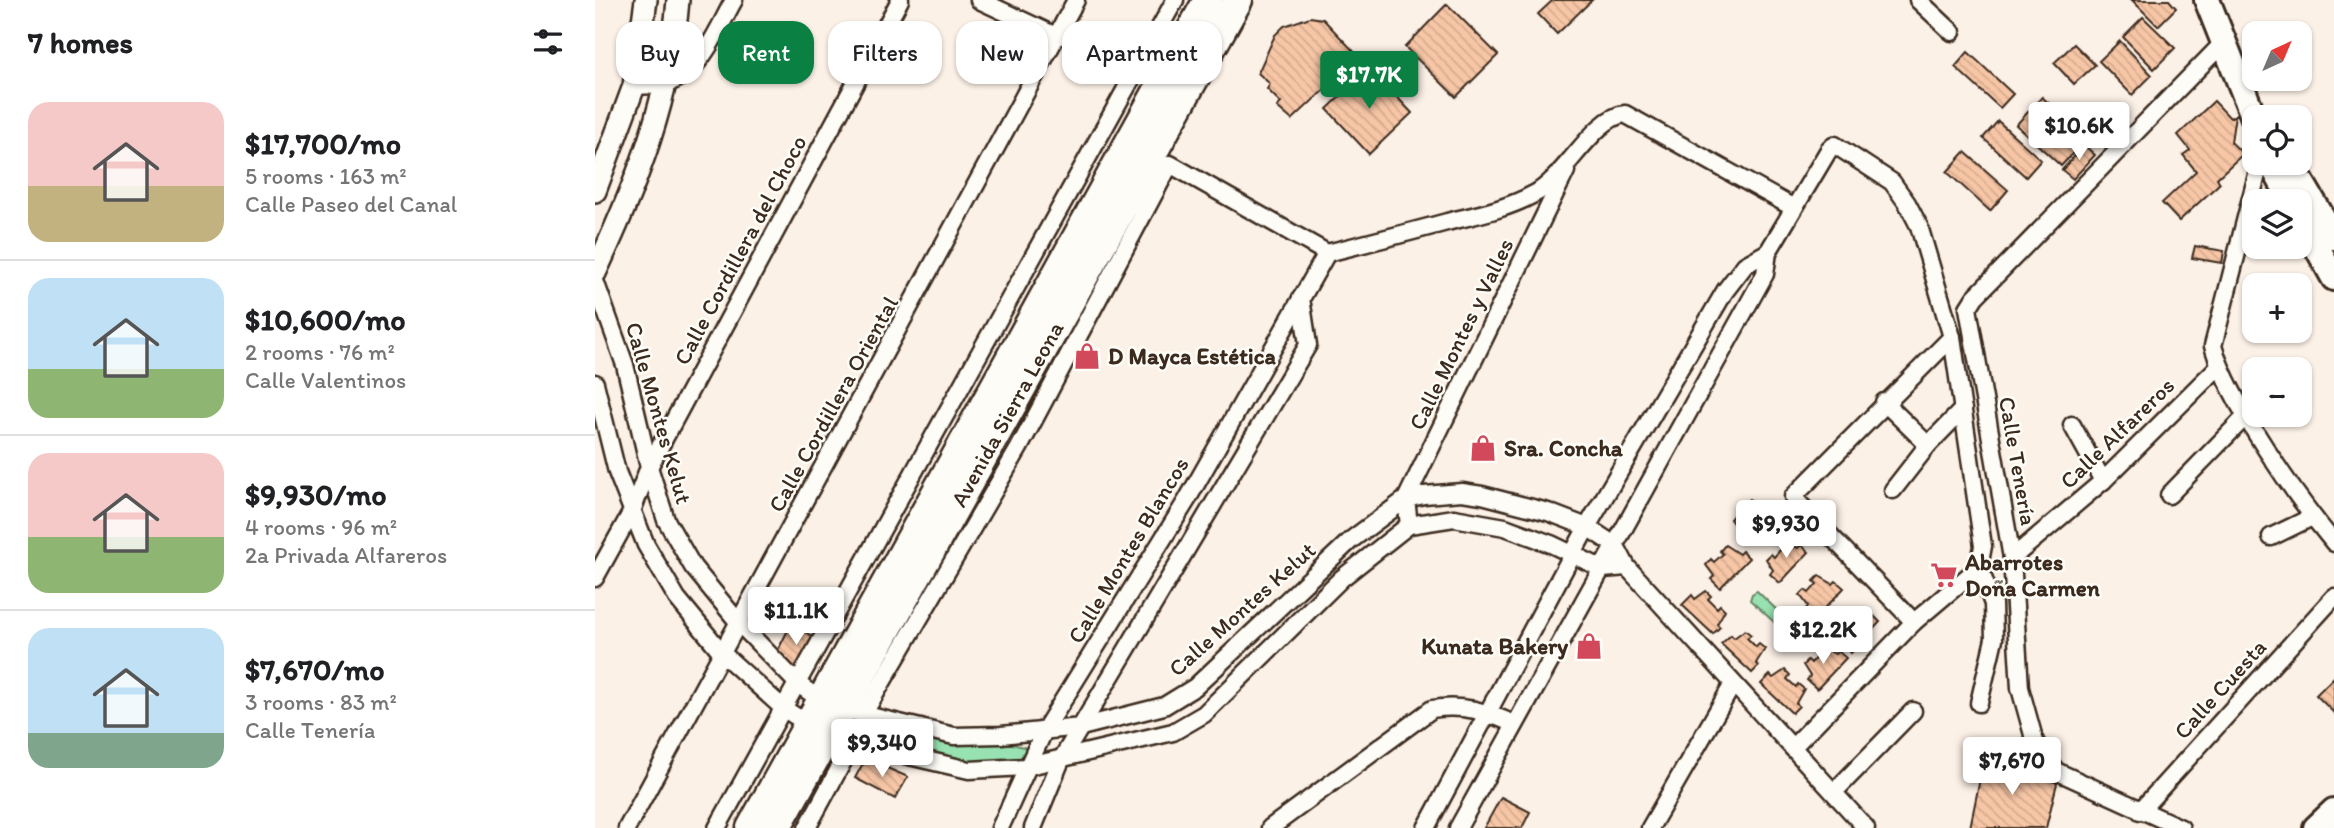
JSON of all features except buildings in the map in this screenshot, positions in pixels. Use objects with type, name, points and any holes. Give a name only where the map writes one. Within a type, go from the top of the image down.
[{"type":"highway","name":"Avenida Sierra Leona","points":[[776,828],[836,721],[935,518],[1208,0]]},
{"type":"highway","name":"Avenida Sierra Leona","points":[[935,518],[1238,0]]},
{"type":"highway","name":"Avenida Sierra Leona","points":[[751,828],[836,721]]},
{"type":"main road","points":[[2207,0],[2249,105]]},
{"type":"main road","points":[[2297,175],[2334,237]]},
{"type":"main road","points":[[2312,238],[2334,278]]},
{"type":"main road","points":[[2316,828],[2334,811]]},
{"type":"street","points":[[595,191],[634,86],[646,0]]},
{"type":"street","points":[[675,21],[678,0]]},
{"type":"street","points":[[704,52],[734,0]]},
{"type":"street","name":"Calle Cordillera del Choco","points":[[595,578],[600,560],[632,511],[649,467],[900,0]]},
{"type":"street","points":[[979,0],[1058,37]]},
{"type":"street","name":"Calle Cordillera Oriental","points":[[627,828],[1076,0]]},
{"type":"street","points":[[717,828],[1175,0]]},
{"type":"street","points":[[1918,0],[1952,32]]},
{"type":"street","name":"Calle Tenería","points":[[2181,828],[2056,771],[2035,742],[2020,688],[2012,558],[1968,308],[1975,296],[2223,43]]},
{"type":"street","points":[[634,86],[656,84]]},
{"type":"street","points":[[595,273],[634,191],[667,84]]},
{"type":"street","points":[[1327,253],[1503,208],[1536,194],[1569,166],[1605,121],[1614,115],[1625,114],[1794,208]]},
{"type":"street","points":[[1458,828],[1765,274],[1768,251],[1830,148],[1835,145],[1892,182],[1907,202],[1919,226],[1952,337],[1983,546],[1979,567],[1993,604],[1994,639],[1979,703]]},
{"type":"street","name":"Avenida Sierra Leona","points":[[807,828],[836,721],[1019,448],[1170,164],[1327,253]]},
{"type":"street","name":"Calle Montes y Valles","points":[[1406,499],[1569,166]]},
{"type":"street","points":[[2242,406],[2219,366],[2213,346],[2257,175]]},
{"type":"street","points":[[1426,828],[1587,527],[1694,348],[1725,290],[1745,265],[1768,251]]},
{"type":"street","name":"Calle Montes Blancos","points":[[1000,828],[1024,767],[1044,731],[1187,500],[1327,253]]},
{"type":"street","name":"Calle Montes Kelut","points":[[595,281],[625,365],[649,467],[666,520],[693,567],[739,624],[836,721],[954,736],[1081,727],[1164,706],[1195,687],[1351,540],[1406,499],[1462,492],[1517,501],[1587,527],[1616,546]]},
{"type":"street","points":[[1033,828],[1061,760],[1308,345],[1301,298]]},
{"type":"street","points":[[1914,622],[1793,497],[1884,402],[1952,337]]},
{"type":"street","points":[[1694,348],[1717,363]]},
{"type":"street","name":"Calle Alfareros","points":[[2012,558],[2103,481],[2219,366]]},
{"type":"street","name":"Calle Montes Kelut","points":[[595,383],[617,471],[646,545],[677,598],[723,654],[783,708],[836,721],[969,770],[1024,767],[1173,732],[1204,714],[1342,578],[1409,525],[1454,518],[1505,527],[1603,569]]},
{"type":"street","points":[[1884,402],[1928,445]]},
{"type":"street","points":[[1893,490],[1928,445],[1963,410]]},
{"type":"street","points":[[2169,495],[2242,420]]},
{"type":"street","points":[[2072,425],[2103,481]]},
{"type":"street","points":[[2255,427],[2312,517],[2334,543]]},
{"type":"street","points":[[1406,499],[1409,525]]},
{"type":"street","points":[[2271,537],[2312,517]]},
{"type":"street","points":[[1616,546],[1627,567],[1866,828]]},
{"type":"street","points":[[1603,569],[1627,567]]},
{"type":"street","points":[[1793,747],[1914,622],[1979,567]]},
{"type":"street","name":"Calle Cuesta","points":[[2140,811],[2334,597]]},
{"type":"street","points":[[1650,828],[1733,684]]},
{"type":"street","points":[[1270,828],[1432,709],[1457,705],[1488,713],[1514,724]]},
{"type":"street","points":[[1834,792],[1913,711]]},
{"type":"green space","points":[[1757,591],[1807,639],[1805,645],[1800,646],[1750,600],[1752,594]]},
{"type":"green space","points":[[862,717],[957,743],[1012,744],[1024,747],[1027,752],[1018,761],[999,764],[918,751],[854,732]]},
{"type":"place","name":"D Mayca Estética","points":[[1087,356]]},
{"type":"place","name":"Sra. Concha","points":[[1483,448]]},
{"type":"place","name":"Abarrotes Doña Carmen","points":[[1944,575]]},
{"type":"place","name":"Kunata Bakery","points":[[1589,646]]}]
